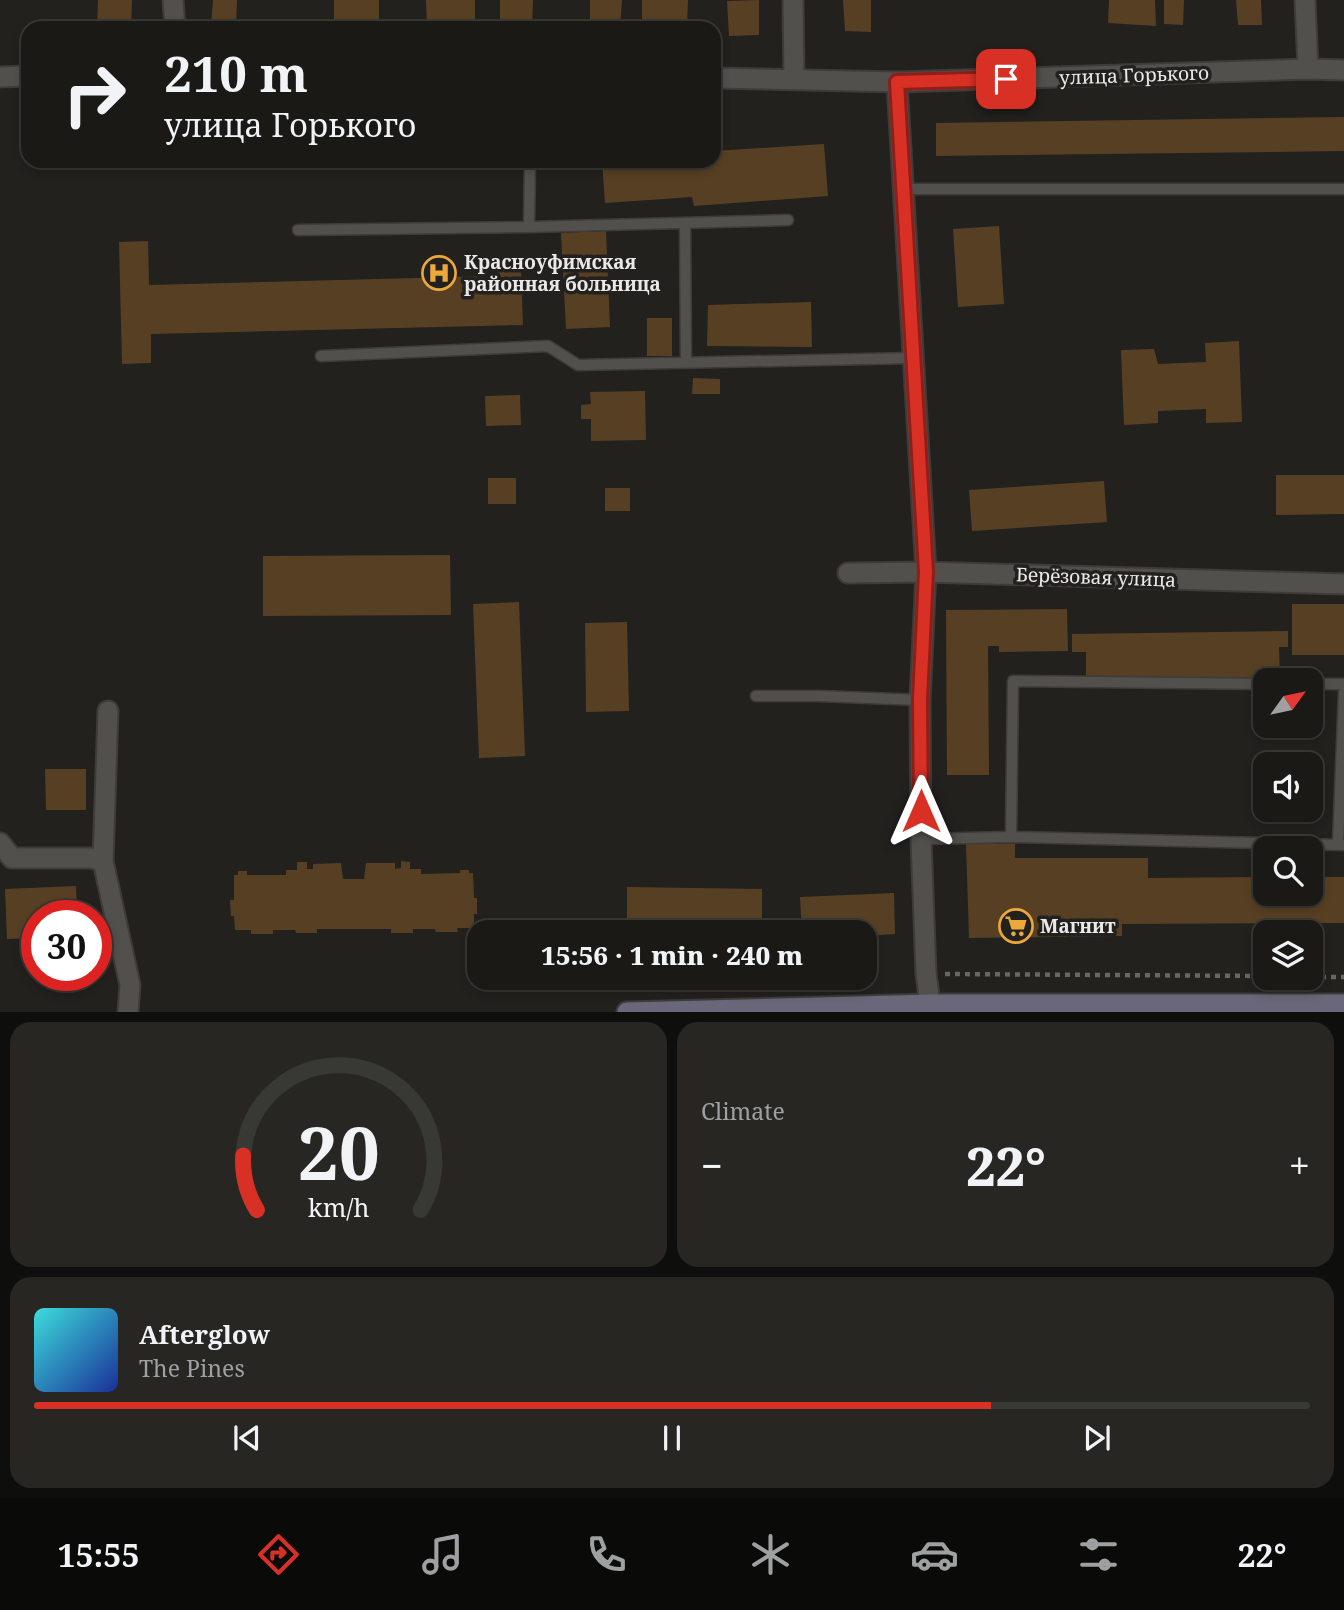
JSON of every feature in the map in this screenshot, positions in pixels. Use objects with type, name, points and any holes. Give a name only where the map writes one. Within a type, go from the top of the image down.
[{"type":"main road","points":[[627,1012],[1344,1004]]},
{"type":"street","points":[[173,0],[174,21]]},
{"type":"street","points":[[793,0],[794,79]]},
{"type":"street","points":[[1305,0],[1308,69]]},
{"type":"street","name":"улица Горького","points":[[721,78],[897,82],[1344,70]]},
{"type":"street","points":[[0,77],[21,76]]},
{"type":"street","points":[[897,82],[926,572],[920,700],[926,973],[931,1008]]},
{"type":"street","name":"Берёзовая улица","points":[[848,573],[926,572],[1344,584]]},
{"type":"street","points":[[108,711],[103,861],[130,985],[128,1012]]},
{"type":"street","points":[[0,843],[12,858],[90,858],[103,861]]},
{"type":"lane","points":[[529,227],[530,168]]},
{"type":"lane","points":[[903,189],[1344,189]]},
{"type":"lane","points":[[298,230],[788,220]]},
{"type":"lane","points":[[685,223],[686,362]]},
{"type":"lane","points":[[321,356],[548,346],[578,365],[913,358]]},
{"type":"lane","points":[[1011,837],[1013,681],[1253,684]]},
{"type":"lane","points":[[1323,684],[1344,684]]},
{"type":"lane","points":[[922,839],[1011,837],[1341,844],[1344,692]]},
{"type":"lane","points":[[756,696],[920,700]]},
{"type":"path","points":[[926,973],[1253,976]]},
{"type":"path","points":[[1323,977],[1344,977]]},
{"type":"building","points":[[98,0],[132,0],[131,21],[97,21]]},
{"type":"building","points":[[213,0],[237,0],[236,21],[211,21]]},
{"type":"building","points":[[334,0],[379,0],[379,21],[334,21]]},
{"type":"building","points":[[426,0],[475,0],[475,21],[427,21]]},
{"type":"building","points":[[500,0],[533,0],[532,21],[500,21]]},
{"type":"building","points":[[590,0],[622,0],[620,21],[590,21]]},
{"type":"building","points":[[642,0],[688,0],[687,21],[642,21]]},
{"type":"building","points":[[759,0],[759,35],[729,36],[727,1]]},
{"type":"building","points":[[843,0],[871,0],[871,32],[845,31]]},
{"type":"building","points":[[1109,0],[1155,0],[1156,26],[1108,23]]},
{"type":"building","points":[[1164,0],[1184,0],[1183,25],[1164,24]]},
{"type":"building","points":[[1236,0],[1261,0],[1262,25],[1238,25]]},
{"type":"building","points":[[1344,117],[1344,151],[936,156],[936,123]]},
{"type":"building","points":[[824,144],[828,196],[694,206],[692,197],[605,203],[602,168],[721,168],[721,151]]},
{"type":"building","points":[[999,226],[1004,304],[958,307],[953,229]]},
{"type":"building","points":[[606,231],[610,327],[566,329],[561,233]]},
{"type":"building","points":[[148,241],[149,285],[493,276],[493,270],[521,269],[523,325],[151,334],[151,363],[122,364],[119,242]]},
{"type":"building","points":[[811,302],[812,347],[707,346],[708,305]]},
{"type":"building","points":[[647,318],[672,318],[672,356],[647,356]]},
{"type":"building","points":[[1239,341],[1242,422],[1206,423],[1206,409],[1158,411],[1158,423],[1124,425],[1121,350],[1154,349],[1158,364],[1206,362],[1205,343]]},
{"type":"building","points":[[693,378],[720,379],[720,394],[692,394]]},
{"type":"building","points":[[645,391],[646,440],[591,441],[591,419],[581,419],[581,405],[591,404],[590,392]]},
{"type":"building","points":[[520,395],[521,425],[486,426],[485,396]]},
{"type":"building","points":[[1276,475],[1344,475],[1344,514],[1276,515]]},
{"type":"building","points":[[488,478],[516,478],[516,504],[488,504]]},
{"type":"building","points":[[1104,481],[1107,522],[972,531],[969,490]]},
{"type":"building","points":[[605,488],[630,488],[630,511],[605,511]]},
{"type":"building","points":[[450,555],[451,615],[263,616],[263,556]]},
{"type":"building","points":[[519,602],[525,756],[479,758],[473,604]]},
{"type":"building","points":[[1292,604],[1344,604],[1344,655],[1292,655]]},
{"type":"building","points":[[1067,609],[1068,651],[999,652],[999,646],[988,646],[989,775],[947,775],[946,610]]},
{"type":"building","points":[[627,622],[629,711],[586,712],[585,623]]},
{"type":"building","points":[[1288,631],[1288,647],[1279,647],[1280,668],[1253,668],[1253,678],[1086,680],[1086,652],[1072,652],[1072,634]]},
{"type":"building","points":[[45,769],[86,769],[86,810],[46,810]]},
{"type":"building","points":[[966,844],[1015,844],[1015,858],[1148,858],[1148,878],[1253,877],[1253,906],[1323,906],[1323,877],[1344,877],[1344,923],[1323,923],[1323,920],[1253,920],[1253,923],[1122,924],[1122,936],[969,938]]},
{"type":"building","points":[[401,861],[410,862],[410,869],[421,869],[421,874],[460,873],[460,870],[469,870],[469,873],[473,873],[474,898],[477,898],[477,914],[474,914],[474,920],[467,920],[467,928],[457,928],[458,932],[436,932],[435,929],[391,933],[391,929],[317,929],[317,933],[273,930],[273,934],[251,934],[251,930],[235,930],[230,900],[234,900],[234,875],[238,875],[238,871],[247,871],[247,875],[286,875],[286,870],[297,870],[297,862],[307,862],[307,869],[313,869],[313,864],[341,863],[343,879],[364,879],[366,863],[395,863],[395,869],[401,868]]},
{"type":"building","points":[[76,886],[76,900],[21,900],[21,939],[7,939],[5,889]]},
{"type":"building","points":[[627,887],[762,889],[762,920],[627,920]]},
{"type":"building","points":[[894,893],[895,934],[877,935],[877,920],[801,920],[800,897]]},
{"type":"place","name":"Красноуфимская районная больница","points":[[439,273]]},
{"type":"place","name":"Магнит","points":[[1016,926]]},
{"type":"route","points":[[921,811],[920,700],[926,572],[897,82],[1006,79]]}]
